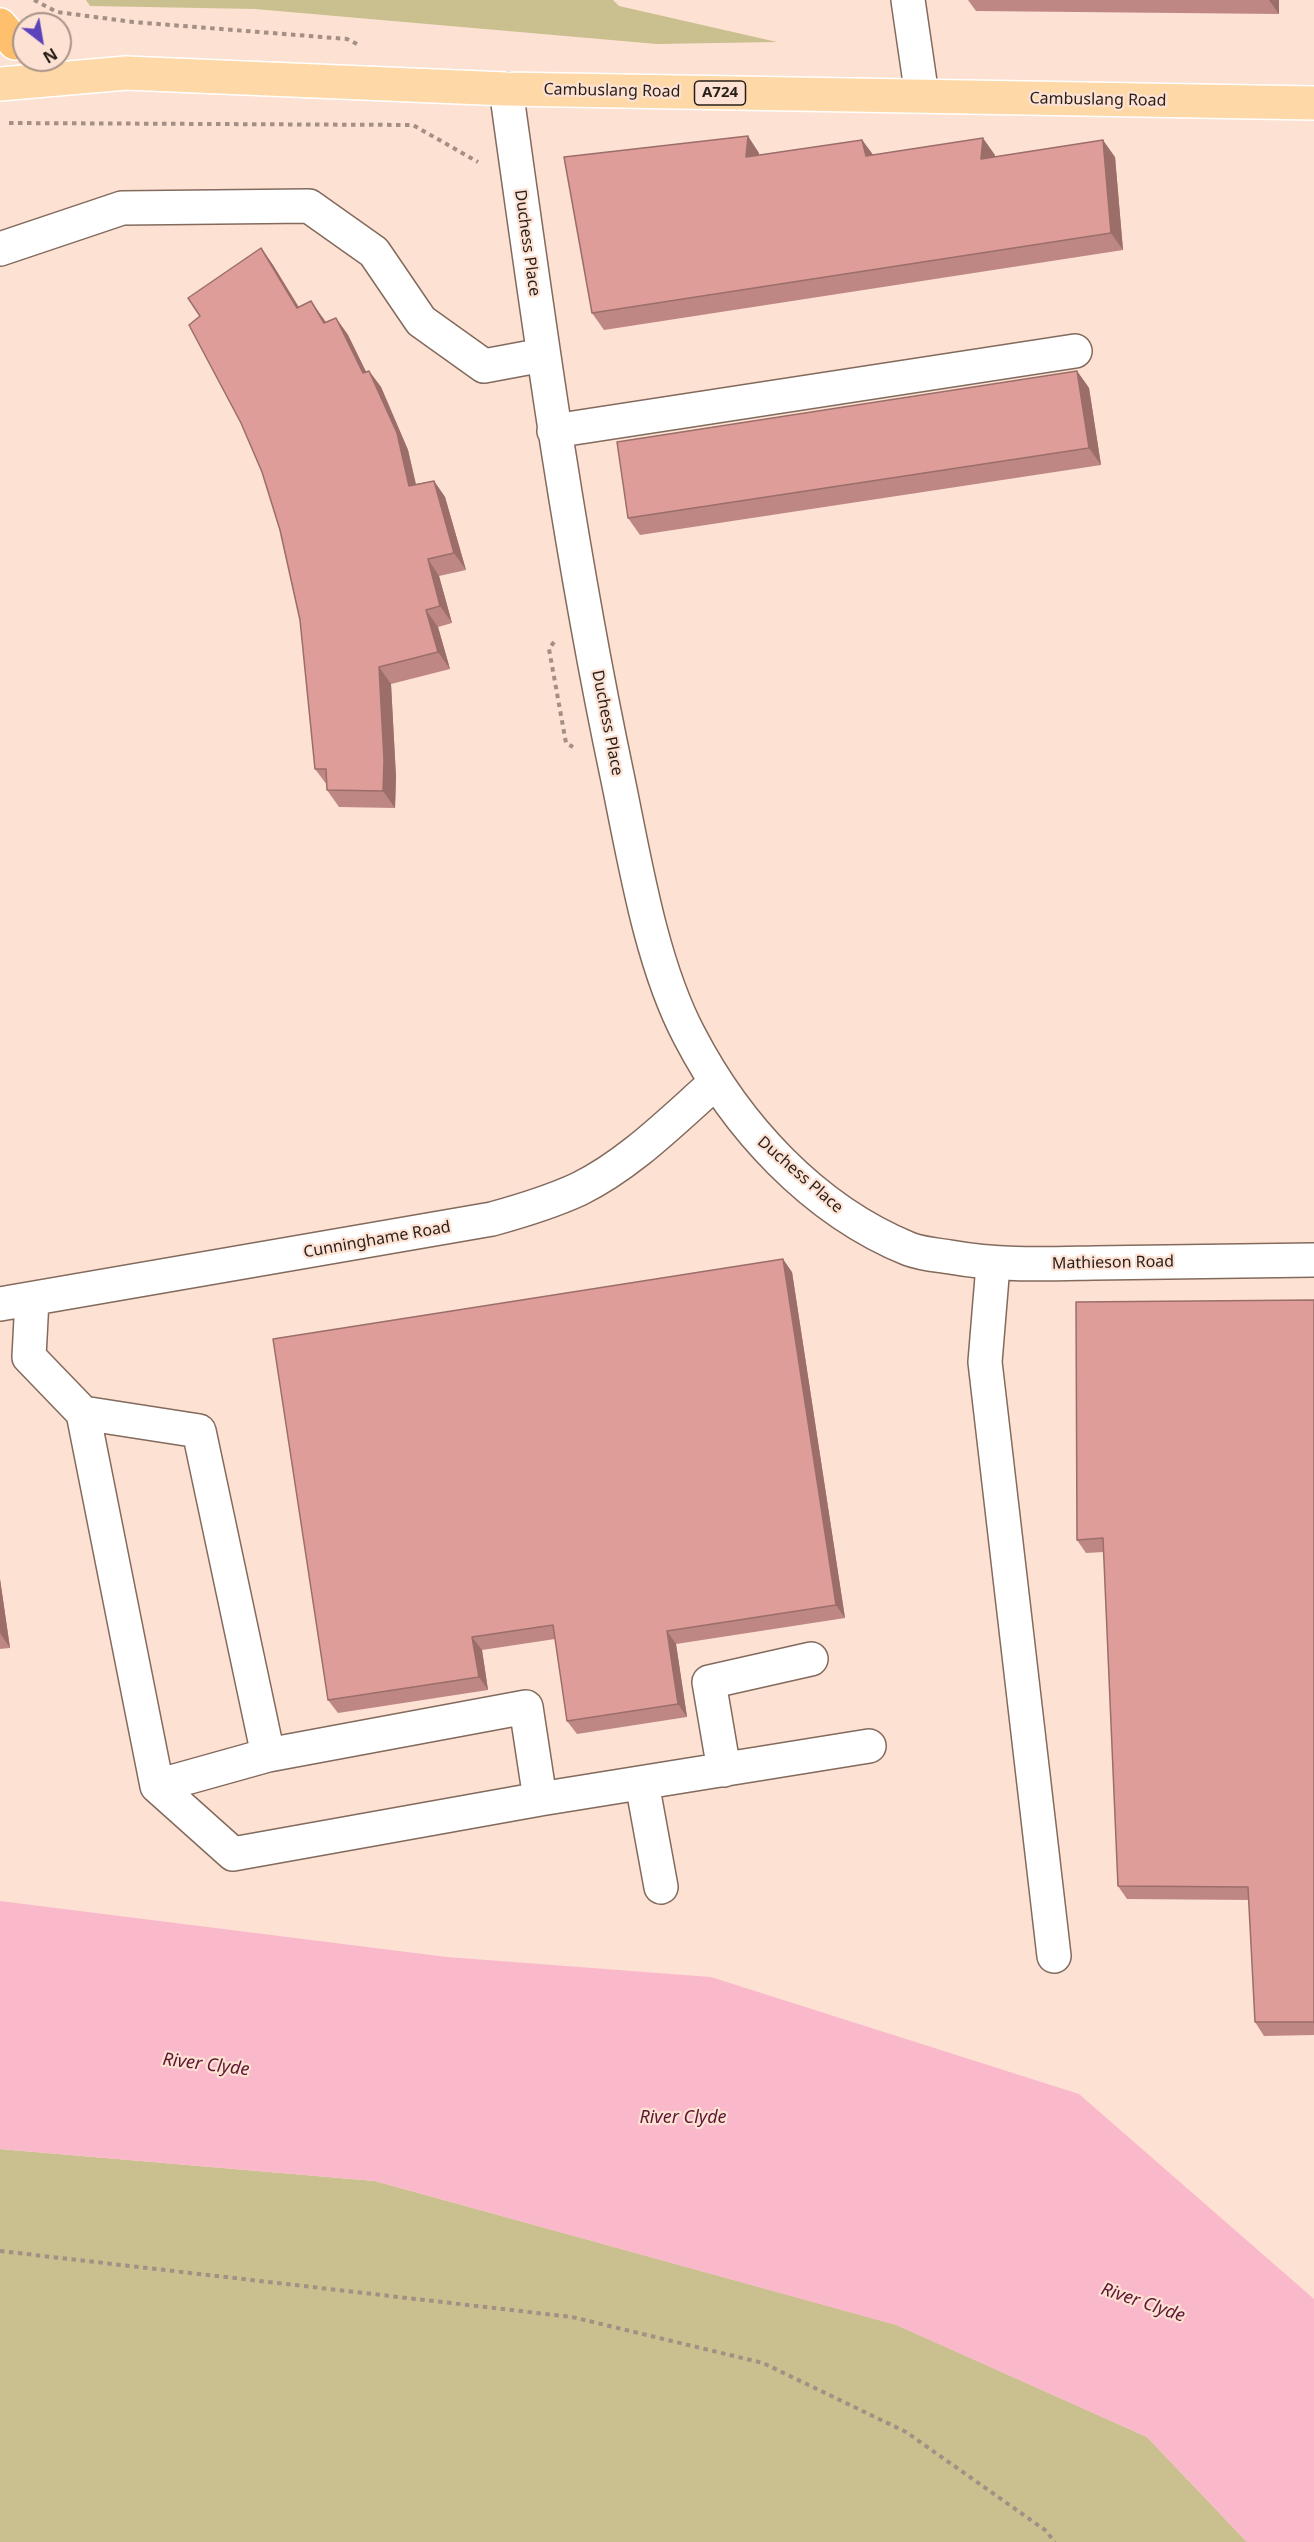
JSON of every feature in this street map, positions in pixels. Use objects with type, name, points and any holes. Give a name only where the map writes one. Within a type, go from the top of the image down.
[{"type":"main road","name":"Cambuslang Road","points":[[72,59],[126,73]]},
{"type":"main road","name":"Cambuslang Road","points":[[0,84],[126,73],[506,89],[1314,104]]},
{"type":"street","points":[[908,0],[922,96]]},
{"type":"street","name":"Duchess Place","points":[[506,89],[554,431],[604,711],[655,943],[686,1030],[715,1083],[745,1125],[799,1177],[857,1224],[913,1251]]},
{"type":"street","points":[[0,249],[122,208],[309,207],[374,252],[421,321],[484,366],[543,355]]},
{"type":"street","points":[[554,431],[1075,351]]},
{"type":"street","name":"Cunninghame Road","points":[[0,1304],[492,1219],[538,1206],[581,1188],[634,1153],[715,1083]]},
{"type":"street","name":"Mathieson Road","points":[[913,1251],[993,1265],[1314,1260]]},
{"type":"street","points":[[993,1265],[985,1362],[1054,1956]]},
{"type":"street","points":[[32,1299],[29,1357],[83,1413],[157,1786],[233,1854],[540,1798],[869,1746]]},
{"type":"street","points":[[83,1413],[199,1431],[268,1755]]},
{"type":"street","points":[[724,1770],[710,1682],[811,1659]]},
{"type":"street","points":[[157,1786],[268,1755],[526,1707],[540,1798]]},
{"type":"street","points":[[642,1783],[661,1887]]},
{"type":"path","points":[[34,0],[57,12],[133,22],[347,39],[361,46]]},
{"type":"path","points":[[0,123],[413,125],[480,163]]},
{"type":"path","points":[[556,640],[549,649],[555,684],[566,743],[575,749]]},
{"type":"path","points":[[0,2251],[572,2317],[763,2362],[906,2432],[1045,2530],[1055,2542]]},
{"type":"shaded area","points":[[86,0],[613,0],[619,6],[777,42],[657,44],[255,9],[90,6]]},
{"type":"shaded area","points":[[0,2149],[375,2181],[897,2325],[1147,2437],[1247,2542],[0,2542]]},
{"type":"water","name":"River Clyde","points":[[0,1901],[447,1957],[711,1977],[1079,2094],[1314,2299],[1314,2542],[1247,2542],[1147,2437],[896,2325],[375,2181],[0,2149]]},
{"type":"building","points":[[748,136],[746,157],[862,140],[866,156],[983,138],[981,159],[1103,140],[1111,233],[592,313],[564,157]]},
{"type":"building","points":[[261,248],[297,308],[311,301],[324,323],[336,318],[363,373],[369,371],[397,433],[409,486],[434,481],[454,553],[428,559],[440,606],[426,610],[438,652],[379,667],[384,760],[383,791],[327,790],[326,769],[315,769],[300,620],[280,530],[262,472],[241,423],[189,325],[200,316],[188,298]]},
{"type":"building","points":[[1077,371],[1089,448],[628,518],[617,442]]},
{"type":"building","points":[[783,1259],[836,1605],[667,1631],[678,1704],[567,1721],[553,1625],[472,1637],[479,1677],[328,1700],[273,1339]]},
{"type":"building","points":[[1314,1300],[1314,2022],[1255,2022],[1248,1887],[1118,1886],[1103,1538],[1077,1540],[1076,1302]]}]
